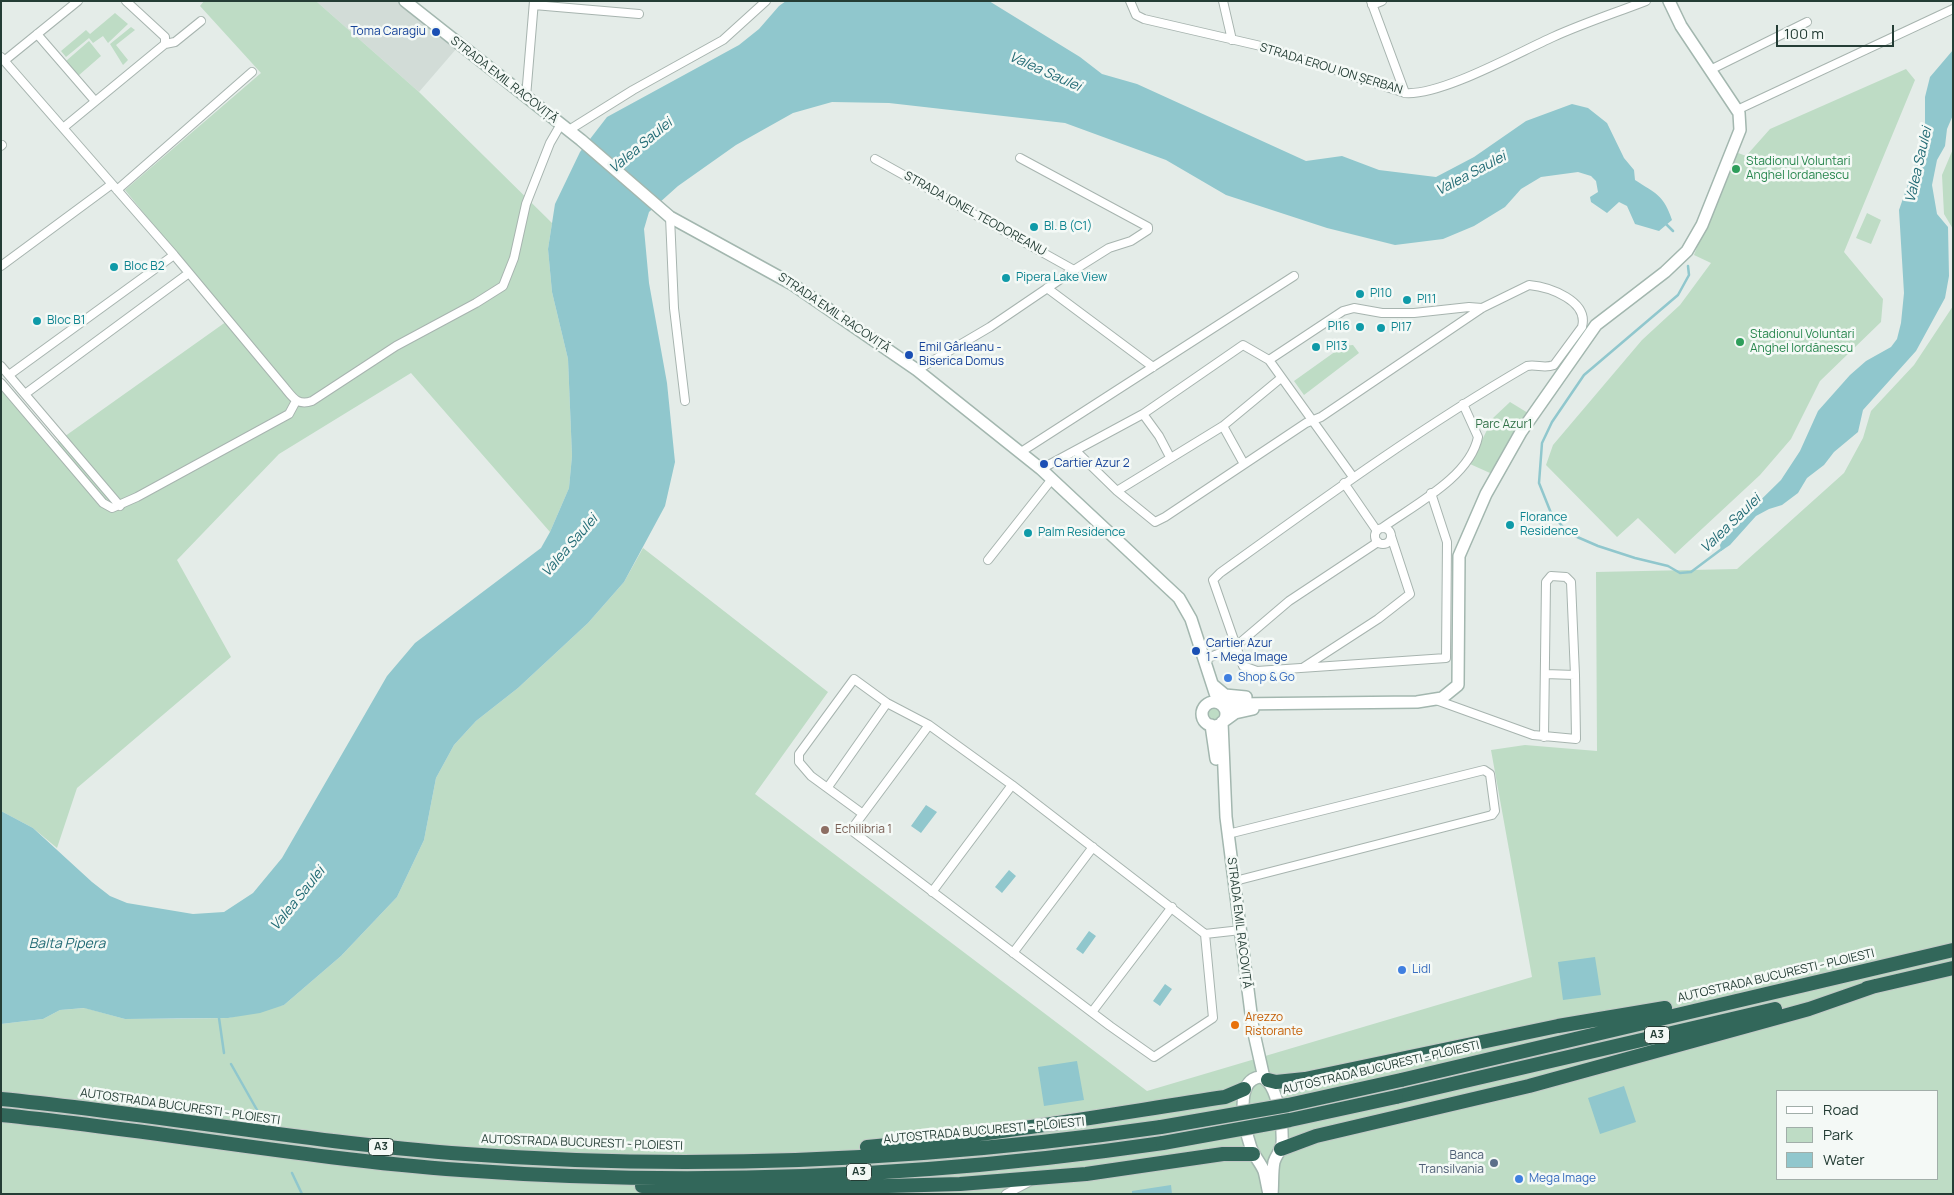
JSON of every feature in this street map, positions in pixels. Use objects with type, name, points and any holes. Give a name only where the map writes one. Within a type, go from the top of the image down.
[{"type":"highway","name":"AUTOSTRADA BUCURESTI - PLOIESTI","points":[[1,1099],[61,1105],[283,1136],[412,1150],[563,1160],[704,1162],[826,1158],[981,1149],[1161,1127],[1288,1105],[1953,950]]},
{"type":"highway","name":"A3","points":[[1,1115],[65,1121],[339,1159],[462,1170],[554,1175],[712,1178],[853,1173],[1028,1160],[1163,1143],[1290,1120],[1953,968]]},
{"type":"highway","points":[[1278,1152],[1316,1136],[1587,1070],[1809,1009],[1875,986]]},
{"type":"highway","points":[[1266,1079],[1276,1082],[1305,1079],[1574,1023],[1706,1000],[1753,996]]},
{"type":"highway","points":[[704,1162],[1000,1133],[1225,1097],[1247,1084]]},
{"type":"highway","points":[[554,1175],[630,1186],[706,1188],[866,1187],[1033,1179],[1223,1154],[1255,1156]]},
{"type":"street","points":[[78,1],[3,62],[174,255],[296,401],[305,403],[312,401],[388,351],[476,303],[502,286],[514,258],[526,204],[550,143],[565,127],[723,40],[766,1]]},
{"type":"street","points":[[126,1],[165,37],[164,44]]},
{"type":"street","name":"STRADA EROU ION ȘERBAN","points":[[1130,1],[1136,15],[1144,18],[1264,47],[1405,92],[1421,93],[1451,83],[1569,30],[1646,1]]},
{"type":"street","points":[[1224,1],[1232,40]]},
{"type":"street","points":[[1382,1],[1372,3],[1405,92]]},
{"type":"street","points":[[1217,704],[1395,704],[1436,700],[1452,691],[1458,685],[1460,678],[1459,556],[1486,494],[1521,432],[1596,325],[1665,272],[1687,251],[1702,225],[1738,137],[1742,122],[1737,110],[1681,26],[1669,1]]},
{"type":"street","name":"STRADA EMIL RACOVIȚĂ","points":[[408,3],[581,140],[657,207],[792,284],[917,370],[1022,452],[1179,598],[1191,619],[1217,704],[1226,713],[1219,723],[1222,801],[1235,881],[1253,1029],[1266,1079],[1275,1094],[1281,1136],[1271,1194]]},
{"type":"street","points":[[526,97],[534,3],[638,14]]},
{"type":"street","points":[[1737,110],[1953,9]]},
{"type":"street","points":[[63,128],[164,44],[175,42],[201,21]]},
{"type":"street","points":[[1710,70],[1807,22]]},
{"type":"street","points":[[37,34],[95,101]]},
{"type":"street","points":[[1,266],[114,187],[252,72]]},
{"type":"street","points":[[917,370],[990,327],[1109,248],[1131,241],[1148,230],[1148,227],[1020,158]]},
{"type":"street","name":"STRADA IONEL TEODOREANU","points":[[875,159],[1074,270]]},
{"type":"street","points":[[670,216],[674,308],[685,402]]},
{"type":"street","points":[[9,375],[174,255]]},
{"type":"street","points":[[25,394],[189,273]]},
{"type":"street","points":[[1022,452],[1294,276]]},
{"type":"street","points":[[1076,452],[1117,491],[1155,522],[1482,308],[1529,284],[1537,285],[1571,299],[1580,308],[1584,320],[1582,327],[1554,366],[1543,368],[1532,365],[1527,366],[1463,404],[1344,484],[1213,580],[1234,647],[1243,666],[1249,670],[1303,668],[1446,658],[1448,542],[1431,493]]},
{"type":"street","points":[[1047,288],[1153,368]]},
{"type":"street","points":[[1269,360],[1343,311],[1354,308],[1382,313],[1414,313],[1469,307],[1482,308]]},
{"type":"street","points":[[1041,469],[1144,414],[1243,345],[1269,360],[1353,478]]},
{"type":"street","points":[[1,366],[120,506]]},
{"type":"street","points":[[1117,491],[1223,426],[1281,378]]},
{"type":"street","points":[[1,383],[103,503],[112,508],[120,506],[289,414],[296,401]]},
{"type":"street","points":[[1391,536],[1385,544],[1378,542],[1375,538],[1380,529],[1457,475],[1467,462],[1478,437],[1463,404]]},
{"type":"street","points":[[1144,414],[1170,457]]},
{"type":"street","points":[[1223,426],[1244,464]]},
{"type":"street","points":[[988,560],[1052,479]]},
{"type":"street","points":[[1344,484],[1380,529]]},
{"type":"street","points":[[1303,668],[1378,620],[1410,594],[1391,536],[1387,529],[1380,529]]},
{"type":"street","points":[[1203,660],[1234,647],[1296,596],[1378,542]]},
{"type":"street","points":[[1436,700],[1480,718],[1544,737],[1576,739],[1571,582],[1566,577],[1551,576],[1546,582],[1544,737]]},
{"type":"street","points":[[1545,674],[1575,675]]},
{"type":"street","points":[[864,814],[811,776],[799,762],[799,754],[854,679],[887,703],[929,725],[1012,785],[1208,934],[1241,930]]},
{"type":"street","points":[[1210,679],[1220,692],[1232,696],[1308,700],[1314,704]]},
{"type":"street","points":[[828,787],[887,703]]},
{"type":"street","name":"STRADA EMIL RACOVIȚĂ","points":[[1217,704],[1204,707],[1202,714],[1205,721],[1219,723]]},
{"type":"street","points":[[1219,723],[1235,713],[1246,710],[1302,708],[1314,704]]},
{"type":"street","points":[[929,725],[851,830],[1154,1057],[1213,1018],[1208,934]]},
{"type":"street","points":[[1228,834],[1484,770],[1490,774],[1495,811],[1492,815],[1235,881]]},
{"type":"street","points":[[932,892],[1012,785]]},
{"type":"street","points":[[1013,952],[1093,847]]},
{"type":"street","points":[[1092,1012],[1172,907]]},
{"type":"street","name":"STRADA EMIL RACOVIȚĂ","points":[[1253,1029],[1243,1103],[1249,1143],[1264,1173],[1271,1194]]},
{"type":"street","points":[[1247,1084],[1255,1077],[1266,1079]]},
{"type":"street","points":[[1255,1156],[1264,1160],[1278,1152]]},
{"type":"street","points":[[1006,1194],[1033,1179]]},
{"type":"shaded area","points":[[316,1],[415,1],[463,41],[419,92]]},
{"type":"green space","points":[[204,1],[316,1],[419,92],[552,223],[548,249],[552,292],[568,359],[572,456],[569,488],[550,532],[411,373],[279,454],[177,560],[231,657],[77,788],[57,848],[33,828],[1,811],[1,382],[54,444],[230,319],[125,190],[261,73],[200,6]]},
{"type":"green space","points":[[115,13],[128,24],[108,43],[103,36],[93,43],[89,38],[66,57],[61,51],[86,30],[90,34]]},
{"type":"green space","points":[[131,27],[135,30],[116,45],[128,60],[123,65],[110,44]]},
{"type":"green space","points":[[89,41],[101,56],[78,76],[66,61]]},
{"type":"green space","points":[[1906,69],[1915,80],[1844,252],[1883,299],[1881,322],[1820,381],[1791,439],[1760,475],[1675,554],[1638,518],[1617,537],[1546,465],[1553,445],[1642,340],[1680,305],[1711,263],[1694,255],[1733,151],[1746,156],[1770,129]]},
{"type":"green space","points":[[1953,149],[1953,229],[1944,214],[1942,175]]},
{"type":"green space","points":[[1867,213],[1881,220],[1871,244],[1856,238]]},
{"type":"green space","points":[[1953,306],[1953,1194],[1,1194],[1,1024],[43,1019],[60,1010],[85,1008],[125,1019],[176,1019],[228,1018],[284,1005],[341,956],[397,897],[424,840],[436,778],[454,745],[476,721],[518,688],[588,623],[624,582],[643,548],[828,692],[755,794],[1147,1091],[1532,977],[1491,750],[1525,745],[1597,751],[1596,572],[1737,569],[1844,473],[1863,438],[1871,411],[1914,365]]},
{"type":"green space","points":[[1353,345],[1359,353],[1304,395],[1294,381],[1343,346]]},
{"type":"green space","name":"Parc Azur1","points":[[1510,402],[1528,413],[1490,473],[1470,464],[1493,418]]},
{"type":"green space","points":[[1214,706],[1222,714],[1214,722],[1206,714]]},
{"type":"water","name":"Balta Pipera","points":[[786,1],[989,1],[1080,57],[1102,74],[1137,84],[1306,161],[1342,156],[1379,170],[1436,177],[1474,157],[1526,121],[1572,104],[1588,108],[1607,123],[1624,158],[1634,170],[1635,180],[1662,200],[1672,220],[1659,231],[1635,224],[1627,206],[1619,202],[1607,213],[1591,202],[1590,197],[1598,192],[1596,181],[1591,176],[1578,172],[1541,177],[1521,189],[1505,207],[1474,226],[1443,239],[1395,245],[1327,228],[1226,195],[1166,160],[1065,123],[889,103],[832,102],[793,113],[736,145],[678,186],[649,212],[644,229],[649,283],[667,383],[675,462],[665,506],[624,582],[588,623],[518,688],[476,721],[454,745],[436,778],[424,840],[397,897],[341,956],[284,1005],[260,1013],[228,1018],[125,1019],[84,1008],[60,1010],[43,1019],[1,1024],[1,811],[33,828],[110,896],[127,903],[193,914],[224,912],[253,893],[282,858],[387,676],[415,643],[541,548],[569,488],[572,456],[568,359],[552,292],[548,249],[555,204],[580,152],[607,117],[739,45],[759,29],[779,6]]},
{"type":"water","points":[[1953,50],[1953,115],[1947,129],[1945,146],[1937,160],[1932,185],[1937,214],[1948,227],[1949,276],[1945,298],[1916,351],[1863,410],[1858,432],[1834,452],[1824,465],[1807,478],[1798,493],[1782,505],[1756,516],[1730,545],[1721,551],[1720,545],[1726,534],[1781,480],[1800,451],[1818,411],[1850,375],[1866,361],[1891,347],[1897,339],[1901,323],[1904,293],[1899,210],[1925,135],[1925,97],[1930,77]]},
{"type":"water","points":[[926,805],[937,812],[921,833],[911,826]]},
{"type":"water","points":[[1009,870],[1016,876],[1002,893],[995,887]]},
{"type":"water","points":[[1089,931],[1096,936],[1083,954],[1076,949]]},
{"type":"water","points":[[1595,957],[1601,995],[1563,1000],[1558,962]]},
{"type":"water","points":[[1165,984],[1172,989],[1160,1006],[1153,1001]]},
{"type":"water","points":[[1077,1061],[1084,1100],[1044,1106],[1038,1067]]},
{"type":"water","points":[[1624,1086],[1636,1122],[1600,1134],[1588,1098]]},
{"type":"water","points":[[1171,1185],[1172,1194],[1132,1194],[1132,1191]]},
{"type":"waterway","name":"Valea Saulei","points":[[1665,223],[1673,231]]},
{"type":"waterway","name":"Valea Saulei","points":[[1688,266],[1689,275],[1678,295],[1584,375],[1552,422],[1542,443],[1539,483],[1551,513],[1568,533],[1598,546],[1668,566],[1680,573],[1691,572],[1723,548]]},
{"type":"waterway","points":[[219,1018],[224,1053]]},
{"type":"waterway","points":[[231,1064],[261,1117]]},
{"type":"waterway","points":[[292,1173],[302,1194]]},
{"type":"place","name":"Toma Caragiu","points":[[436,32]]},
{"type":"place","name":"Stadionul Voluntari Anghel Iordanescu","points":[[1736,169]]},
{"type":"place","name":"Bl. B (C1)","points":[[1034,227]]},
{"type":"place","name":"Bloc B2","points":[[114,267]]},
{"type":"place","name":"Pipera Lake View","points":[[1006,278]]},
{"type":"place","name":"PI10","points":[[1360,294]]},
{"type":"place","name":"PI11","points":[[1407,300]]},
{"type":"place","name":"Bloc B1","points":[[37,321]]},
{"type":"place","name":"PI16","points":[[1360,327]]},
{"type":"place","name":"PI17","points":[[1381,328]]},
{"type":"place","name":"Stadionul Voluntari Anghel Iordănescu","points":[[1740,342]]},
{"type":"place","name":"PI13","points":[[1316,347]]},
{"type":"place","name":"Emil Gârleanu - Biserica Domus","points":[[909,355]]},
{"type":"place","name":"Cartier Azur 2","points":[[1044,464]]},
{"type":"place","name":"Florance Residence","points":[[1510,525]]},
{"type":"place","name":"Palm Residence","points":[[1028,533]]},
{"type":"place","name":"Cartier Azur 1 - Mega Image","points":[[1196,651]]},
{"type":"place","name":"Shop & Go","points":[[1228,678]]},
{"type":"place","name":"Echilibria 1","points":[[825,830]]},
{"type":"place","name":"Lidl","points":[[1402,970]]},
{"type":"place","name":"Arezzo Ristorante","points":[[1235,1025]]},
{"type":"place","name":"Banca Transilvania","points":[[1494,1163]]},
{"type":"place","name":"Mega Image","points":[[1519,1179]]}]
